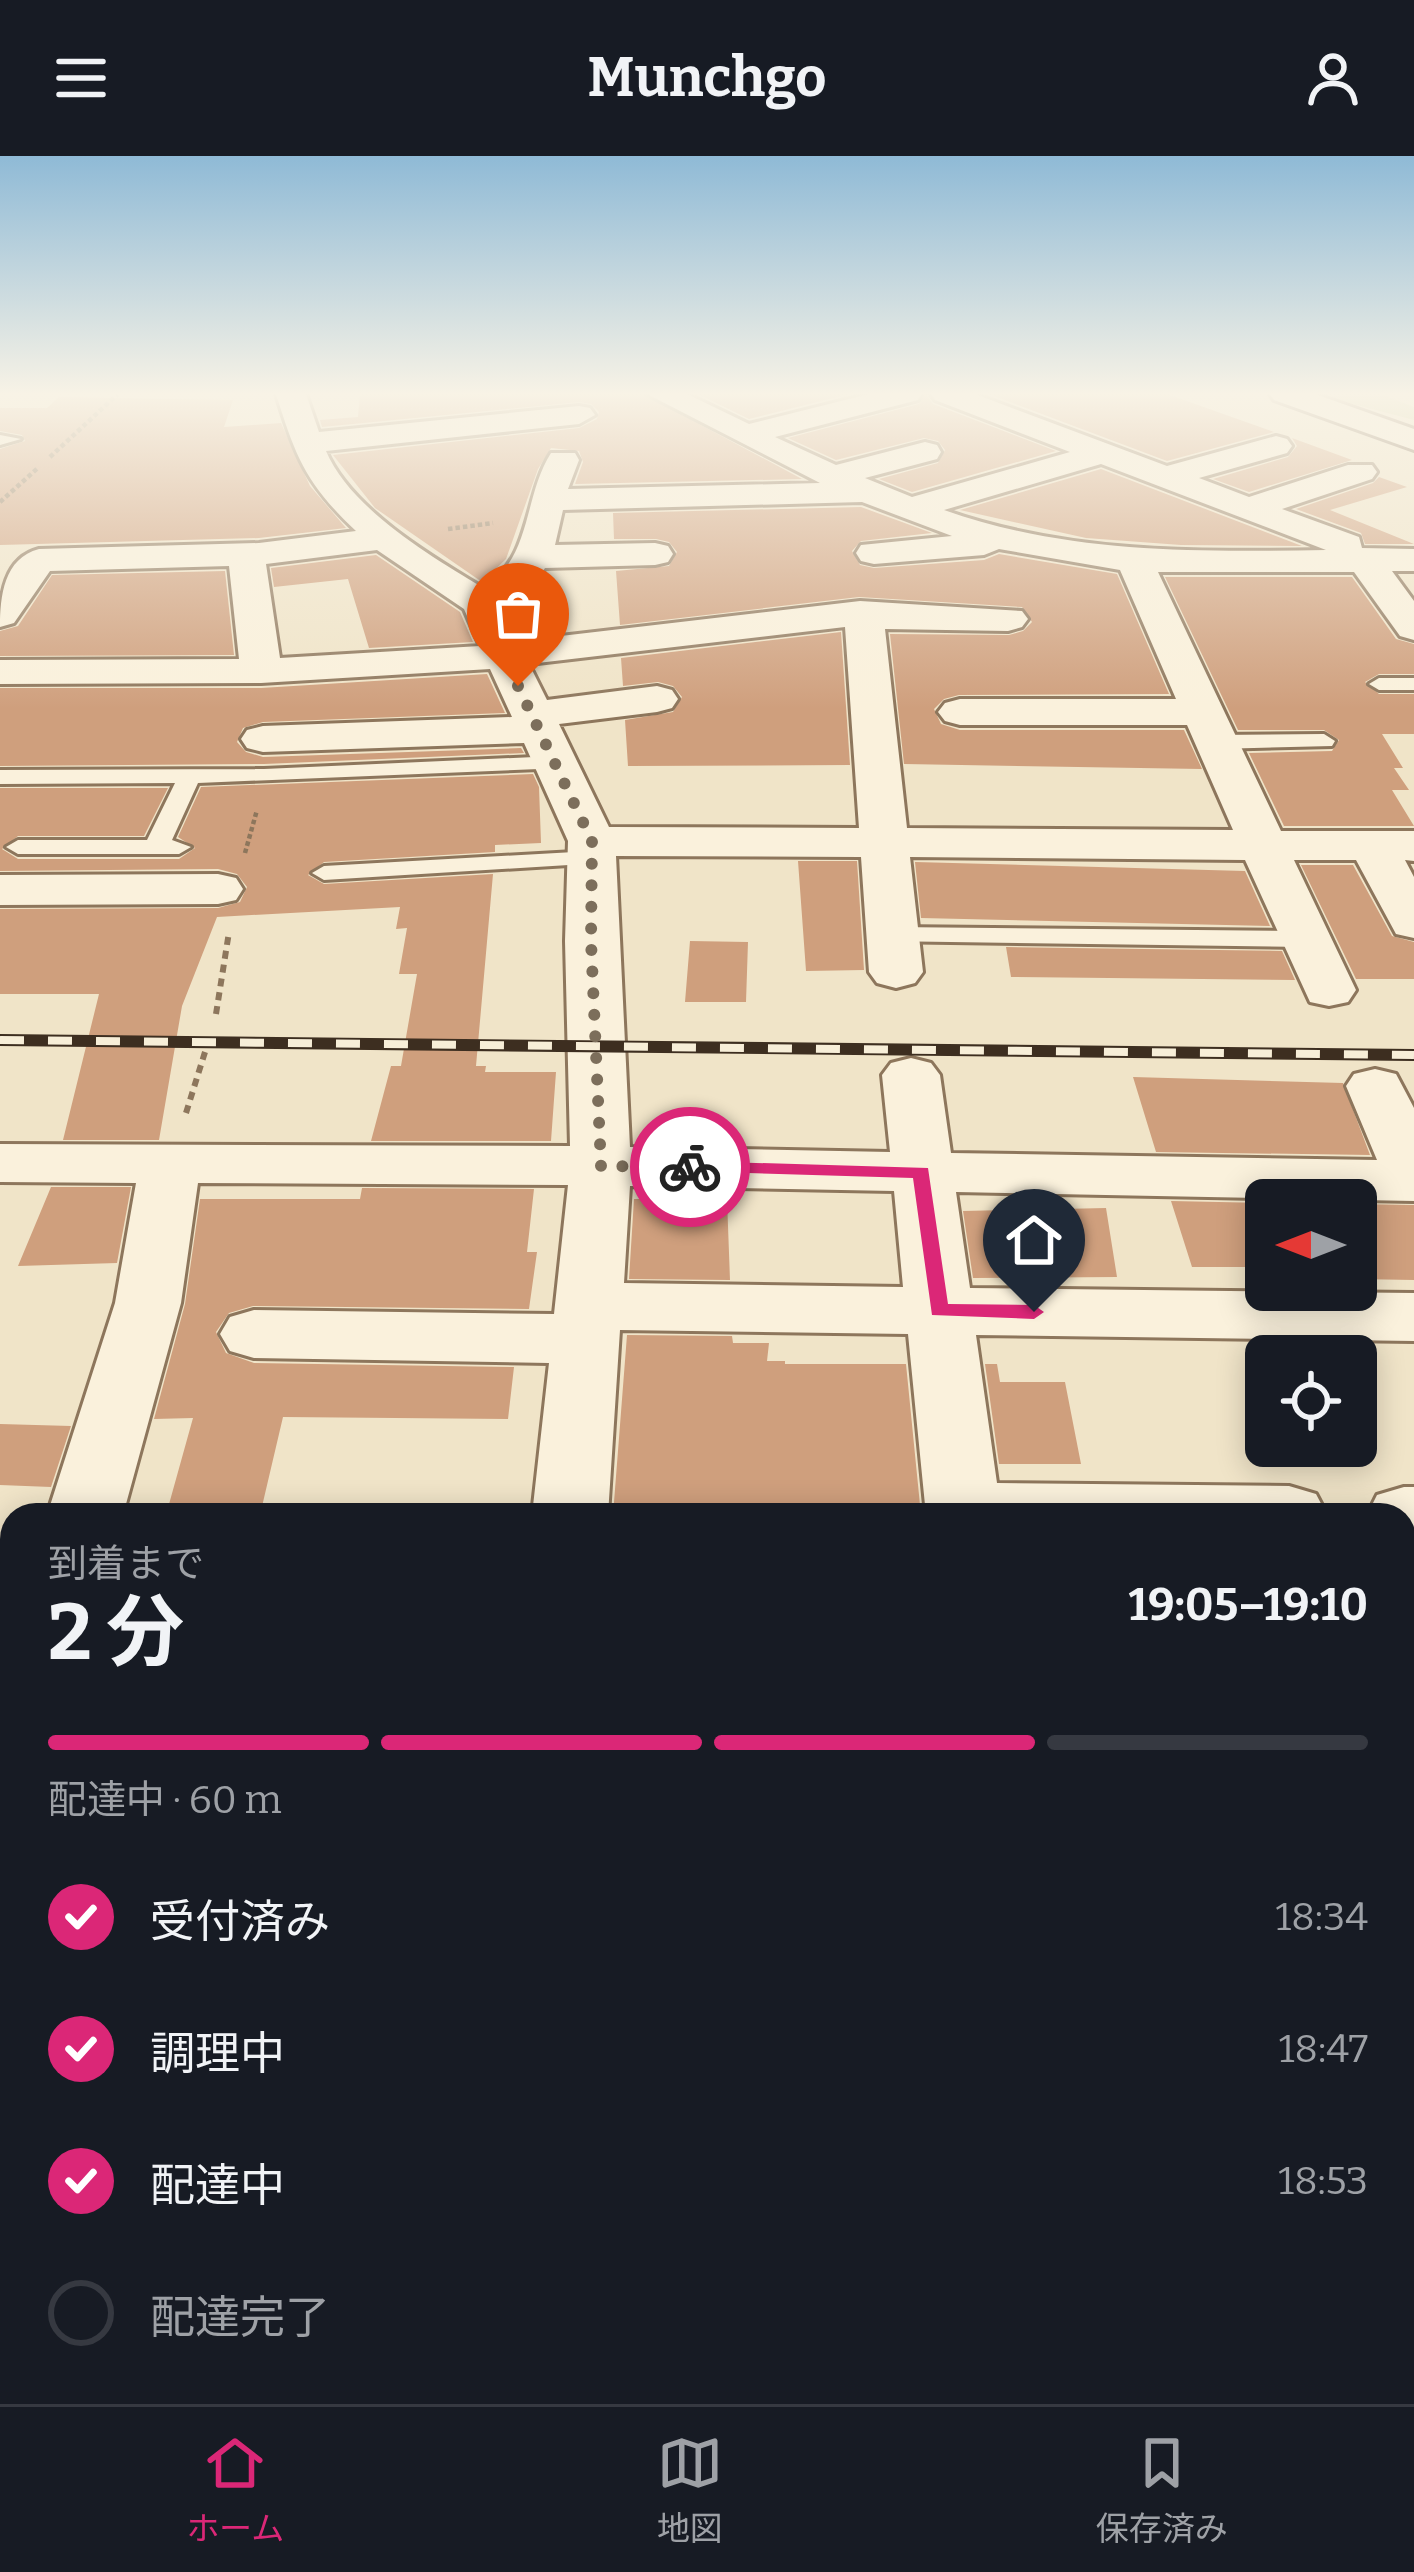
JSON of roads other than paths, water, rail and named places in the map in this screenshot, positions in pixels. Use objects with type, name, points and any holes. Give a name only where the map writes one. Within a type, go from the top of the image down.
[{"type":"street","points":[[342,499],[383,538],[480,603],[592,849],[591,941],[601,1166],[571,1503]]},
{"type":"street","points":[[480,603],[519,583],[552,499]]},
{"type":"street","points":[[549,507],[614,499]]},
{"type":"street","points":[[891,499],[1012,541],[1118,557],[1388,560]]},
{"type":"street","points":[[913,508],[944,499]]},
{"type":"street","points":[[1224,499],[1388,560],[1414,628]]},
{"type":"street","points":[[1249,508],[1277,499]]},
{"type":"street","points":[[1118,557],[1181,530]]},
{"type":"street","points":[[0,615],[39,560],[246,554],[383,538]]},
{"type":"street","points":[[874,553],[1012,541]]},
{"type":"street","points":[[246,554],[261,671]]},
{"type":"street","points":[[531,557],[655,554]]},
{"type":"street","points":[[1118,557],[1209,727],[1329,990]]},
{"type":"street","points":[[0,672],[182,662],[261,671],[505,657],[860,613],[864,617],[1008,619]]},
{"type":"street","points":[[864,617],[894,954]]},
{"type":"street","points":[[182,662],[185,715]]},
{"type":"street","points":[[264,758],[542,736],[657,699]]},
{"type":"street","points":[[961,712],[1209,727]]},
{"type":"street","points":[[592,849],[882,842],[1393,846],[1414,923]]},
{"type":"street","points":[[9,869],[157,875],[230,894]]},
{"type":"street","points":[[911,1075],[962,1503]]},
{"type":"street","points":[[0,1162],[1414,1178],[1375,1086]]},
{"type":"street","points":[[89,1503],[148,1303],[171,1161]]},
{"type":"street","points":[[254,1334],[939,1310],[1414,1317]]},
{"type":"lane","points":[[1379,684],[1414,684]]},
{"type":"lane","points":[[1209,727],[1325,742]]},
{"type":"lane","points":[[0,777],[190,776],[264,758]]},
{"type":"lane","points":[[157,875],[190,776]]},
{"type":"lane","points":[[323,872],[592,849]]},
{"type":"lane","points":[[894,954],[1306,938]]},
{"type":"railway","points":[[0,1040],[1414,1055]]}]
